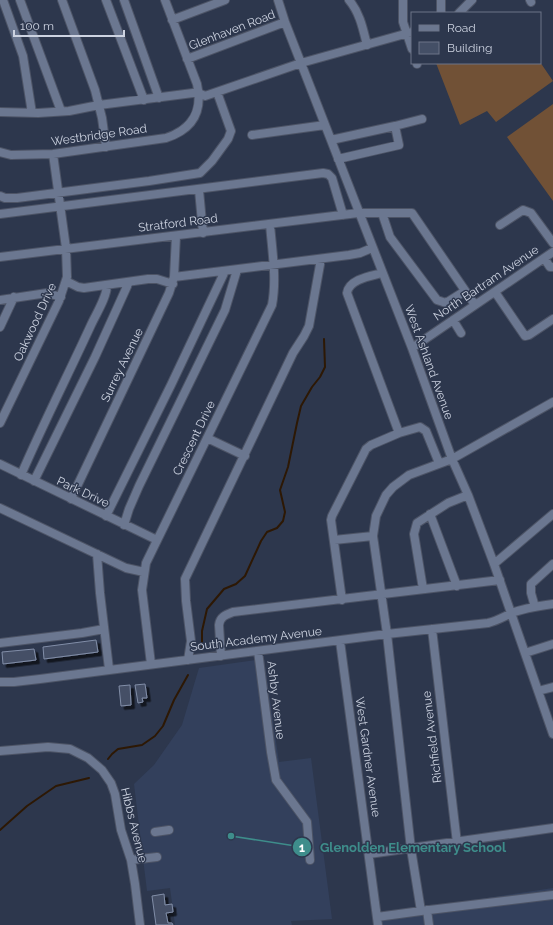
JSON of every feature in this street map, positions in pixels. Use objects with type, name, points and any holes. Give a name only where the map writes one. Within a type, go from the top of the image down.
[{"type":"street","points":[[3,0],[23,56],[32,113]]},
{"type":"street","points":[[20,0],[61,111]]},
{"type":"street","points":[[62,0],[95,90],[102,118],[106,147]]},
{"type":"street","points":[[106,0],[144,100]]},
{"type":"street","points":[[124,0],[160,98]]},
{"type":"street","points":[[165,0],[197,84],[199,93]]},
{"type":"street","points":[[172,20],[213,2],[225,0]]},
{"type":"street","name":"West Ashland Avenue","points":[[278,0],[285,22],[358,212],[412,348],[452,460],[468,495],[500,580],[538,691],[550,717],[553,734]]},
{"type":"street","points":[[349,0],[359,16],[367,45]]},
{"type":"street","points":[[403,0],[403,22],[409,33],[411,44]]},
{"type":"street","points":[[441,0],[441,12]]},
{"type":"street","points":[[460,12],[472,0]]},
{"type":"street","name":"Glenhaven Road","points":[[187,59],[285,22]]},
{"type":"street","points":[[0,112],[32,113],[61,111],[199,93],[205,96],[301,63],[409,33]]},
{"type":"street","points":[[0,196],[6,198],[17,198],[200,173],[212,161],[228,139],[231,131],[217,92]]},
{"type":"street","name":"Westbridge Road","points":[[0,152],[11,155],[53,154],[166,138],[176,135],[184,130],[194,118],[198,108],[199,93]]},
{"type":"street","points":[[331,140],[422,120]]},
{"type":"street","points":[[252,135],[325,125]]},
{"type":"street","points":[[338,159],[399,145],[395,126]]},
{"type":"street","name":"Oakwood Drive","points":[[0,423],[60,297],[68,271],[53,154]]},
{"type":"street","points":[[0,214],[199,190],[323,173],[328,174],[332,178],[343,214]]},
{"type":"street","points":[[199,190],[203,232]]},
{"type":"street","points":[[500,225],[523,210],[531,213],[553,243]]},
{"type":"street","name":"Stratford Road","points":[[0,257],[358,212],[412,213],[466,291]]},
{"type":"street","points":[[382,213],[390,237],[437,300],[446,303],[466,291],[475,305]]},
{"type":"street","name":"Crescent Drive","points":[[152,664],[142,590],[146,563],[272,305],[274,289],[270,224]]},
{"type":"street","name":"Surrey Avenue","points":[[71,499],[173,280],[176,236]]},
{"type":"street","points":[[66,281],[78,287],[84,288],[148,279],[173,280],[225,271],[360,253],[372,248]]},
{"type":"street","name":"North Bartram Avenue","points":[[412,348],[553,252]]},
{"type":"street","points":[[544,258],[550,267],[553,267]]},
{"type":"street","points":[[188,660],[191,641],[185,579],[293,353],[307,331],[321,259]]},
{"type":"street","points":[[124,525],[129,508],[139,486],[225,310],[237,270]]},
{"type":"street","points":[[106,516],[171,385],[225,271]]},
{"type":"street","points":[[382,273],[354,282],[348,288],[347,293],[399,432]]},
{"type":"street","points":[[34,482],[95,357],[129,282]]},
{"type":"street","points":[[20,475],[105,294],[107,285]]},
{"type":"street","points":[[495,292],[525,336],[529,335],[553,319]]},
{"type":"street","points":[[0,300],[47,293],[60,297]]},
{"type":"street","points":[[0,327],[14,297]]},
{"type":"street","points":[[453,320],[461,333]]},
{"type":"street","points":[[429,925],[424,910],[411,849],[373,536],[376,516],[386,495],[393,487],[409,475],[439,463],[452,460],[553,402]]},
{"type":"street","points":[[342,600],[332,516],[363,453],[371,445],[399,432],[420,427],[424,428],[426,431],[439,463]]},
{"type":"street","points":[[207,438],[245,456]]},
{"type":"street","name":"Park Drive","points":[[0,464],[34,482],[157,540]]},
{"type":"street","points":[[423,589],[414,534],[417,523],[448,503],[468,495]]},
{"type":"street","points":[[0,508],[126,568],[144,572]]},
{"type":"street","points":[[430,514],[457,586]]},
{"type":"street","points":[[494,564],[553,514]]},
{"type":"street","points":[[334,540],[373,536]]},
{"type":"street","points":[[97,554],[109,669]]},
{"type":"street","points":[[535,607],[531,593],[531,584],[553,564]]},
{"type":"street","points":[[222,656],[219,625],[222,617],[233,612],[381,596],[423,589],[500,580]]},
{"type":"street","name":"South Academy Avenue","points":[[0,682],[14,682],[386,634],[496,622],[512,613],[553,604]]},
{"type":"street","points":[[0,643],[82,634],[104,629]]},
{"type":"street","name":"Richfield Avenue","points":[[432,629],[456,843]]},
{"type":"street","name":"West Gardner Avenue","points":[[340,641],[377,921]]},
{"type":"street","points":[[526,653],[553,644]]},
{"type":"street","name":"Ashby Avenue","points":[[258,651],[276,780],[290,801],[307,822],[310,860]]},
{"type":"street","points":[[538,691],[553,687]]},
{"type":"street","name":"Hibbs Avenue","points":[[0,751],[48,747],[70,749],[88,758],[102,770],[111,783],[115,794],[121,830],[131,860],[136,884],[140,925]]},
{"type":"street","points":[[369,854],[456,843],[553,828]]},
{"type":"street","points":[[155,832],[169,830]]},
{"type":"street","points":[[131,860],[158,857]]},
{"type":"street","points":[[377,921],[424,910],[553,895]]},
{"type":"shaded area","points":[[541,63],[553,81],[496,122],[487,111],[460,125],[436,64]]},
{"type":"shaded area","points":[[553,104],[553,201],[507,137]]},
{"type":"shaded area","points":[[264,659],[279,762],[311,758],[332,919],[291,921],[292,925],[175,925],[170,888],[147,891],[134,784],[154,765],[182,725],[199,668]]},
{"type":"shaded area","points":[[553,888],[553,925],[379,925],[380,914]]},
{"type":"building","points":[[96,640],[98,652],[44,659],[43,647]]},
{"type":"building","points":[[34,649],[36,660],[3,664],[2,652]]},
{"type":"building","points":[[145,684],[147,698],[142,698],[143,702],[138,703],[135,685]]},
{"type":"building","points":[[130,685],[131,705],[121,706],[119,686]]},
{"type":"building","points":[[164,894],[165,905],[172,904],[173,912],[166,913],[168,923],[172,923],[173,925],[156,925],[152,896]]},
{"type":"waterway","points":[[202,650],[202,631],[207,609],[224,589],[236,584],[245,576],[261,541],[267,532],[277,528],[283,521],[285,512],[280,490],[288,467],[301,406],[325,367],[324,339]]},
{"type":"waterway","points":[[108,759],[118,749],[142,745],[155,736],[163,726],[174,700],[188,675]]},
{"type":"waterway","points":[[0,830],[27,806],[56,786],[89,778]]},
{"type":"place","name":"Glenolden Elementary School","points":[[231,836]]}]
